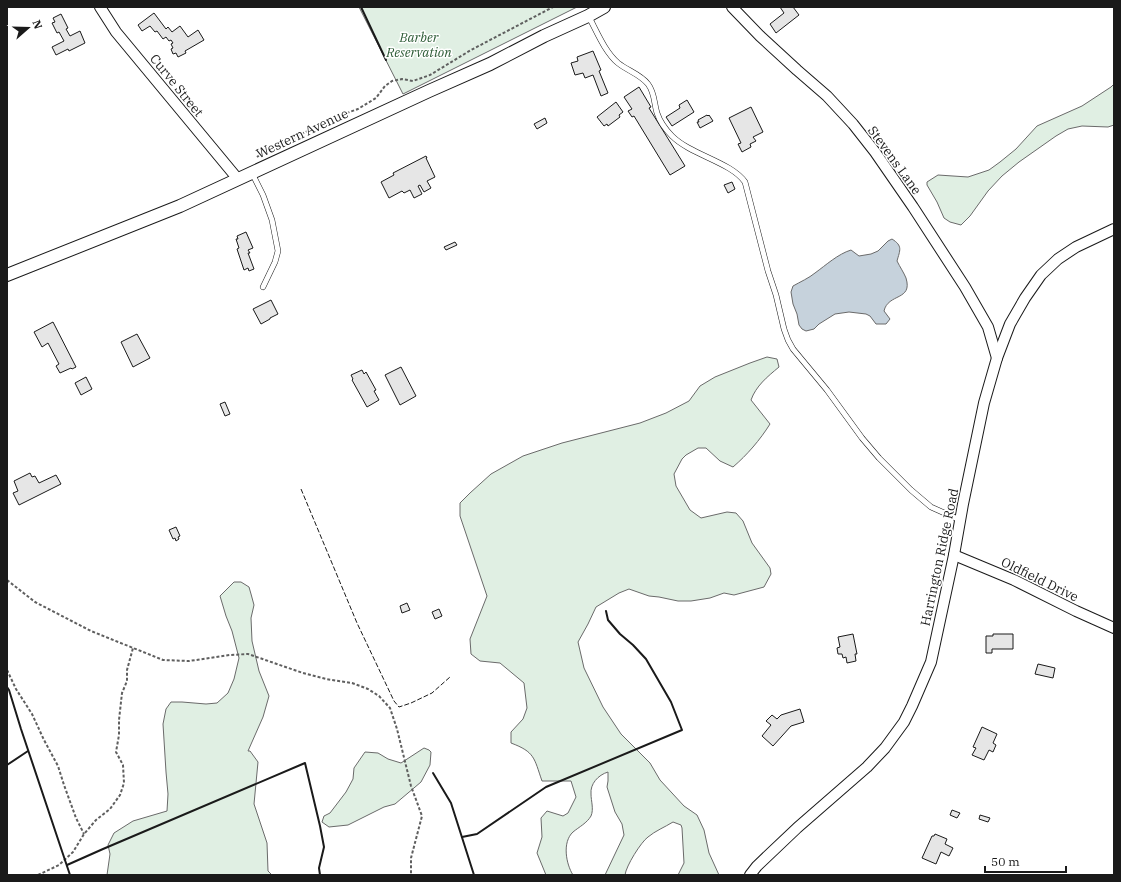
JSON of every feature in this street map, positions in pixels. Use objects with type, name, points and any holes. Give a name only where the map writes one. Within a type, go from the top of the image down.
[{"type":"street","name":"Curve Street","points":[[100,7],[116,32],[237,178]]},
{"type":"street","name":"Western Avenue","points":[[7,275],[180,206],[237,178],[252,166],[490,64],[604,7]]},
{"type":"street","name":"Stevens Lane","points":[[732,7],[765,41],[827,96],[853,124],[875,152],[965,287],[988,327],[997,358]]},
{"type":"street","name":"Harrington Ridge Road","points":[[750,875],[757,866],[797,828],[867,767],[885,748],[904,722],[931,662],[984,403],[997,358],[1010,324],[1025,298],[1041,275],[1058,259],[1076,247],[1114,229]]},
{"type":"street","name":"Oldfield Drive","points":[[954,555],[1014,580],[1114,628]]},
{"type":"lane","points":[[588,16],[608,51],[618,63],[642,78],[649,86],[654,96],[657,114],[673,137],[692,150],[734,172],[745,182],[784,329],[793,349],[827,390],[862,438],[905,485],[931,507],[960,520]]},
{"type":"lane","points":[[252,166],[270,214],[278,251],[264,288]]},
{"type":"path","points":[[252,166],[264,152],[316,127],[330,118],[358,108],[376,98],[385,86],[392,81],[402,79],[413,81],[430,75],[471,50],[553,7]]},
{"type":"path","points":[[7,580],[35,602],[91,631],[163,660],[190,661],[248,654],[303,673],[326,679],[352,683],[368,689],[379,696],[390,708],[397,729],[411,786],[422,816],[411,858],[411,875]]},
{"type":"path","points":[[38,875],[59,865],[73,852],[84,834],[96,820],[110,809],[120,795],[124,783],[123,765],[116,752],[119,735],[118,720],[122,693],[127,682],[127,670],[133,648]]},
{"type":"path","points":[[7,670],[16,689],[32,714],[58,766],[74,812],[84,834]]},
{"type":"green space","name":"Barber Reservation","points":[[359,7],[577,7],[403,94]]},
{"type":"green space","points":[[1114,84],[1114,125],[1108,127],[1082,126],[1068,129],[1019,162],[1002,176],[961,225],[950,222],[944,218],[927,185],[927,182],[938,175],[968,177],[989,170],[1016,149],[1037,126],[1082,106]]},
{"type":"green space","points":[[767,357],[777,359],[779,367],[759,386],[751,400],[770,424],[758,441],[733,467],[720,461],[706,448],[698,448],[682,459],[674,474],[676,486],[690,510],[701,518],[727,512],[736,513],[743,521],[752,543],[770,568],[771,574],[764,587],[734,595],[724,593],[710,598],[691,601],[678,601],[649,596],[629,589],[619,593],[596,607],[578,642],[584,668],[603,707],[621,734],[650,763],[660,780],[684,806],[697,815],[704,830],[709,853],[719,875],[678,875],[684,863],[682,828],[681,825],[673,822],[645,840],[631,860],[625,875],[605,875],[624,835],[622,824],[615,812],[607,787],[608,772],[604,773],[593,783],[591,790],[591,816],[585,823],[573,832],[567,841],[566,853],[568,865],[573,875],[546,875],[537,853],[542,837],[541,818],[547,811],[563,816],[568,813],[576,797],[571,781],[542,781],[535,761],[529,753],[519,746],[511,743],[511,732],[523,719],[527,708],[524,683],[500,663],[480,661],[471,654],[470,639],[487,596],[460,516],[460,503],[491,474],[523,456],[562,443],[640,423],[666,413],[689,401],[700,386],[715,377]]},
{"type":"green space","points":[[234,582],[241,582],[249,587],[254,605],[251,618],[252,641],[259,671],[269,696],[263,717],[248,751],[250,751],[258,762],[254,804],[267,843],[268,871],[272,875],[107,875],[110,854],[108,845],[114,833],[133,821],[167,811],[168,794],[163,724],[166,709],[171,702],[206,704],[217,703],[228,693],[234,679],[239,658],[232,631],[220,596]]},
{"type":"green space","points":[[424,748],[431,752],[430,765],[421,782],[395,804],[384,807],[348,825],[329,827],[322,822],[324,816],[330,813],[346,792],[353,779],[354,768],[365,752],[378,753],[388,759],[401,763]]},
{"type":"shaded area","points":[[892,239],[900,248],[897,261],[906,278],[907,285],[903,294],[886,305],[884,311],[890,319],[886,324],[876,324],[870,316],[866,314],[849,312],[835,314],[814,329],[806,331],[802,329],[799,325],[793,304],[791,292],[793,286],[810,277],[841,254],[851,250],[859,256],[871,254],[878,251]]},
{"type":"building","points":[[780,7],[793,7],[799,15],[776,33],[770,24],[784,13]]},
{"type":"building","points":[[154,13],[166,29],[168,27],[172,32],[180,26],[188,37],[198,30],[204,40],[178,57],[176,53],[173,54],[171,44],[173,43],[171,40],[169,41],[166,37],[163,39],[157,31],[155,32],[150,26],[142,31],[138,25]]},
{"type":"building","points":[[61,14],[70,36],[80,31],[85,43],[69,51],[68,49],[56,55],[52,47],[64,41],[59,32],[57,33],[52,23],[55,22],[53,18]]},
{"type":"building","points":[[593,51],[608,93],[601,96],[593,75],[585,78],[583,73],[575,75],[571,63],[578,61],[577,57]]},
{"type":"building","points":[[639,87],[651,107],[649,108],[685,166],[670,175],[634,116],[632,117],[628,111],[632,109],[624,97]]},
{"type":"building","points":[[687,100],[694,112],[672,126],[666,117],[680,108],[679,105]]},
{"type":"building","points":[[616,102],[623,112],[619,115],[620,117],[608,126],[607,124],[604,126],[597,117]]},
{"type":"building","points":[[751,107],[763,132],[753,137],[756,141],[750,144],[751,147],[742,152],[738,144],[741,143],[729,118]]},
{"type":"building","points":[[709,115],[713,121],[700,128],[697,122],[699,122],[698,120]]},
{"type":"building","points":[[545,118],[547,123],[537,129],[534,124]]},
{"type":"building","points":[[426,156],[435,177],[427,181],[431,188],[424,192],[420,185],[418,186],[422,194],[414,198],[410,190],[404,193],[402,191],[389,198],[381,182],[394,175],[393,173]]},
{"type":"building","points":[[732,182],[735,189],[728,193],[724,185]]},
{"type":"building","points":[[246,232],[253,248],[248,250],[250,253],[248,253],[254,269],[249,271],[248,268],[244,270],[237,249],[239,248],[236,239],[238,239],[237,236]]},
{"type":"building","points":[[455,242],[457,245],[446,250],[444,247]]},
{"type":"building","points":[[271,300],[278,314],[261,324],[253,309]]},
{"type":"building","points":[[53,322],[76,367],[60,373],[56,366],[59,364],[48,343],[42,347],[34,332]]},
{"type":"building","points":[[137,334],[150,358],[133,367],[121,342]]},
{"type":"building","points":[[401,367],[416,396],[400,405],[385,375]]},
{"type":"building","points":[[362,370],[364,374],[366,372],[376,390],[374,391],[379,400],[367,407],[352,380],[351,375]]},
{"type":"building","points":[[86,377],[92,389],[81,395],[75,383]]},
{"type":"building","points":[[225,402],[230,414],[225,416],[220,404]]},
{"type":"building","points":[[30,473],[32,477],[35,476],[39,483],[56,475],[61,484],[19,505],[13,493],[18,491],[14,481]]},
{"type":"building","points":[[176,527],[180,536],[176,541],[175,538],[173,539],[169,530]]},
{"type":"building","points":[[407,603],[410,610],[402,613],[400,606]]},
{"type":"building","points":[[439,609],[442,616],[435,619],[432,612]]},
{"type":"building","points":[[853,634],[857,654],[855,654],[856,661],[847,663],[846,657],[843,658],[842,654],[838,654],[837,648],[840,647],[838,637]]},
{"type":"building","points":[[993,634],[1013,634],[1013,649],[992,649],[992,653],[986,653],[986,636],[993,636]]},
{"type":"building","points":[[1038,664],[1055,668],[1053,678],[1035,674]]},
{"type":"building","points":[[800,709],[804,722],[791,726],[773,746],[762,736],[771,725],[766,721],[772,715],[777,719],[781,715]]},
{"type":"building","points":[[982,727],[997,734],[993,743],[996,745],[993,752],[989,750],[984,760],[972,755],[976,748],[973,747]]},
{"type":"building","points":[[952,810],[960,813],[957,818],[950,815]]},
{"type":"building","points":[[980,815],[990,818],[988,822],[979,819]]},
{"type":"building","points":[[935,834],[947,839],[945,844],[953,848],[949,856],[941,852],[936,864],[922,858],[932,836]]},
{"type":"fence","points":[[301,489],[357,623],[394,701],[399,707],[411,703],[432,693],[450,677]]},
{"type":"wall","points":[[361,7],[386,60]]},
{"type":"wall","points":[[462,837],[477,834],[546,787],[682,730],[671,702],[646,659],[608,620],[606,611]]},
{"type":"wall","points":[[7,687],[70,875]]},
{"type":"wall","points":[[7,765],[28,751]]},
{"type":"wall","points":[[67,865],[305,763],[324,847],[319,868],[320,875]]},
{"type":"wall","points":[[433,773],[451,803],[474,875]]}]
